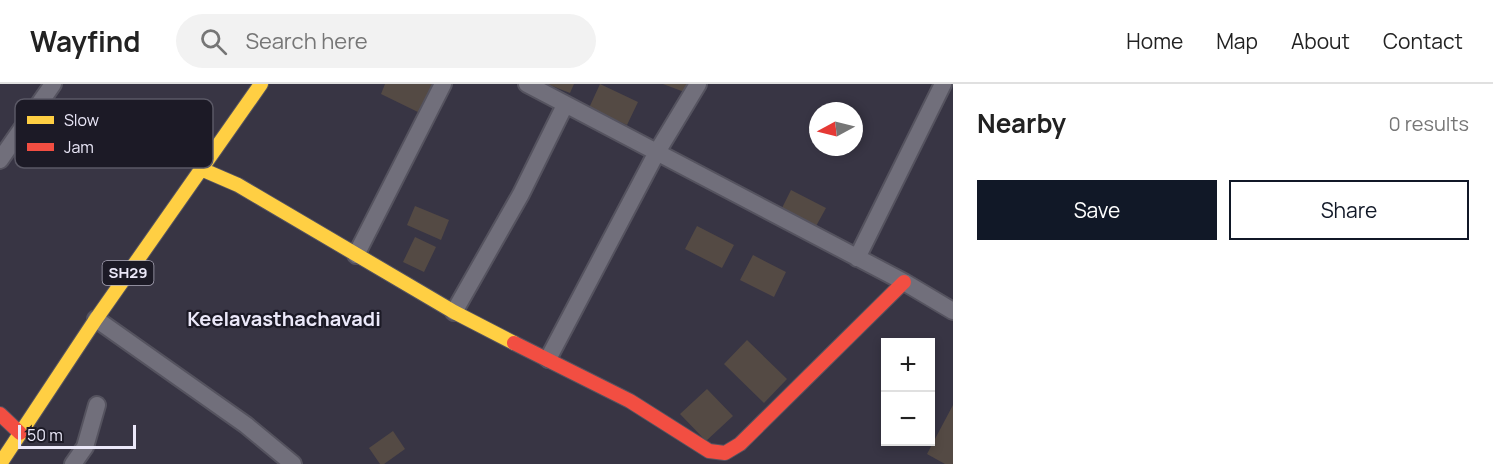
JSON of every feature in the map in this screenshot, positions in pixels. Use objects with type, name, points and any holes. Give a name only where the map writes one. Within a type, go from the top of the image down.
[{"type":"street","points":[[43,99],[53,84]]},
{"type":"street","name":"SH29","points":[[213,152],[261,84]]},
{"type":"street","points":[[356,255],[443,84]]},
{"type":"street","points":[[527,84],[904,282],[953,311]]},
{"type":"street","points":[[548,359],[657,153],[698,84]]},
{"type":"street","points":[[857,258],[943,84]]},
{"type":"street","points":[[454,312],[521,194],[565,105]]},
{"type":"street","points":[[0,160],[15,138]]},
{"type":"street","points":[[201,169],[238,185],[454,312],[630,401],[709,451],[725,453],[740,444],[904,282]]},
{"type":"street","name":"SH29","points":[[0,464],[96,319],[201,169]]},
{"type":"street","points":[[96,319],[246,425],[293,464]]},
{"type":"street","points":[[73,464],[85,447],[97,405]]},
{"type":"street","points":[[0,414],[20,433]]},
{"type":"building","points":[[385,84],[437,84],[422,114],[381,94]]},
{"type":"building","points":[[547,84],[574,84],[570,93]]},
{"type":"building","points":[[600,84],[638,102],[627,125],[589,108]]},
{"type":"building","points":[[663,84],[691,84],[687,93]]},
{"type":"building","points":[[791,190],[826,208],[815,228],[781,210]]},
{"type":"building","points":[[415,206],[449,220],[441,240],[407,225]]},
{"type":"building","points":[[697,226],[734,245],[722,268],[685,249]]},
{"type":"building","points":[[415,237],[436,247],[424,272],[403,262]]},
{"type":"building","points":[[753,255],[786,272],[774,297],[740,280]]},
{"type":"building","points":[[747,340],[787,379],[764,403],[724,364]]},
{"type":"building","points":[[707,389],[733,416],[706,441],[680,414]]},
{"type":"building","points":[[953,405],[953,464],[945,464],[927,454],[931,446],[935,446],[935,439]]},
{"type":"building","points":[[393,431],[405,449],[384,464],[380,464],[369,448]]},
{"type":"traffic: slow","points":[[213,152],[261,84]]},
{"type":"traffic: slow","points":[[0,464],[96,319],[202,168]]},
{"type":"traffic: slow","points":[[201,169],[238,185],[454,312],[514,343]]},
{"type":"traffic: jam","points":[[514,343],[630,401],[709,451],[725,453],[740,444],[904,282]]},
{"type":"traffic: jam","points":[[0,414],[20,433]]},
{"type":"district","name":"Keelavasthachavadi","points":[[284,319]]}]
